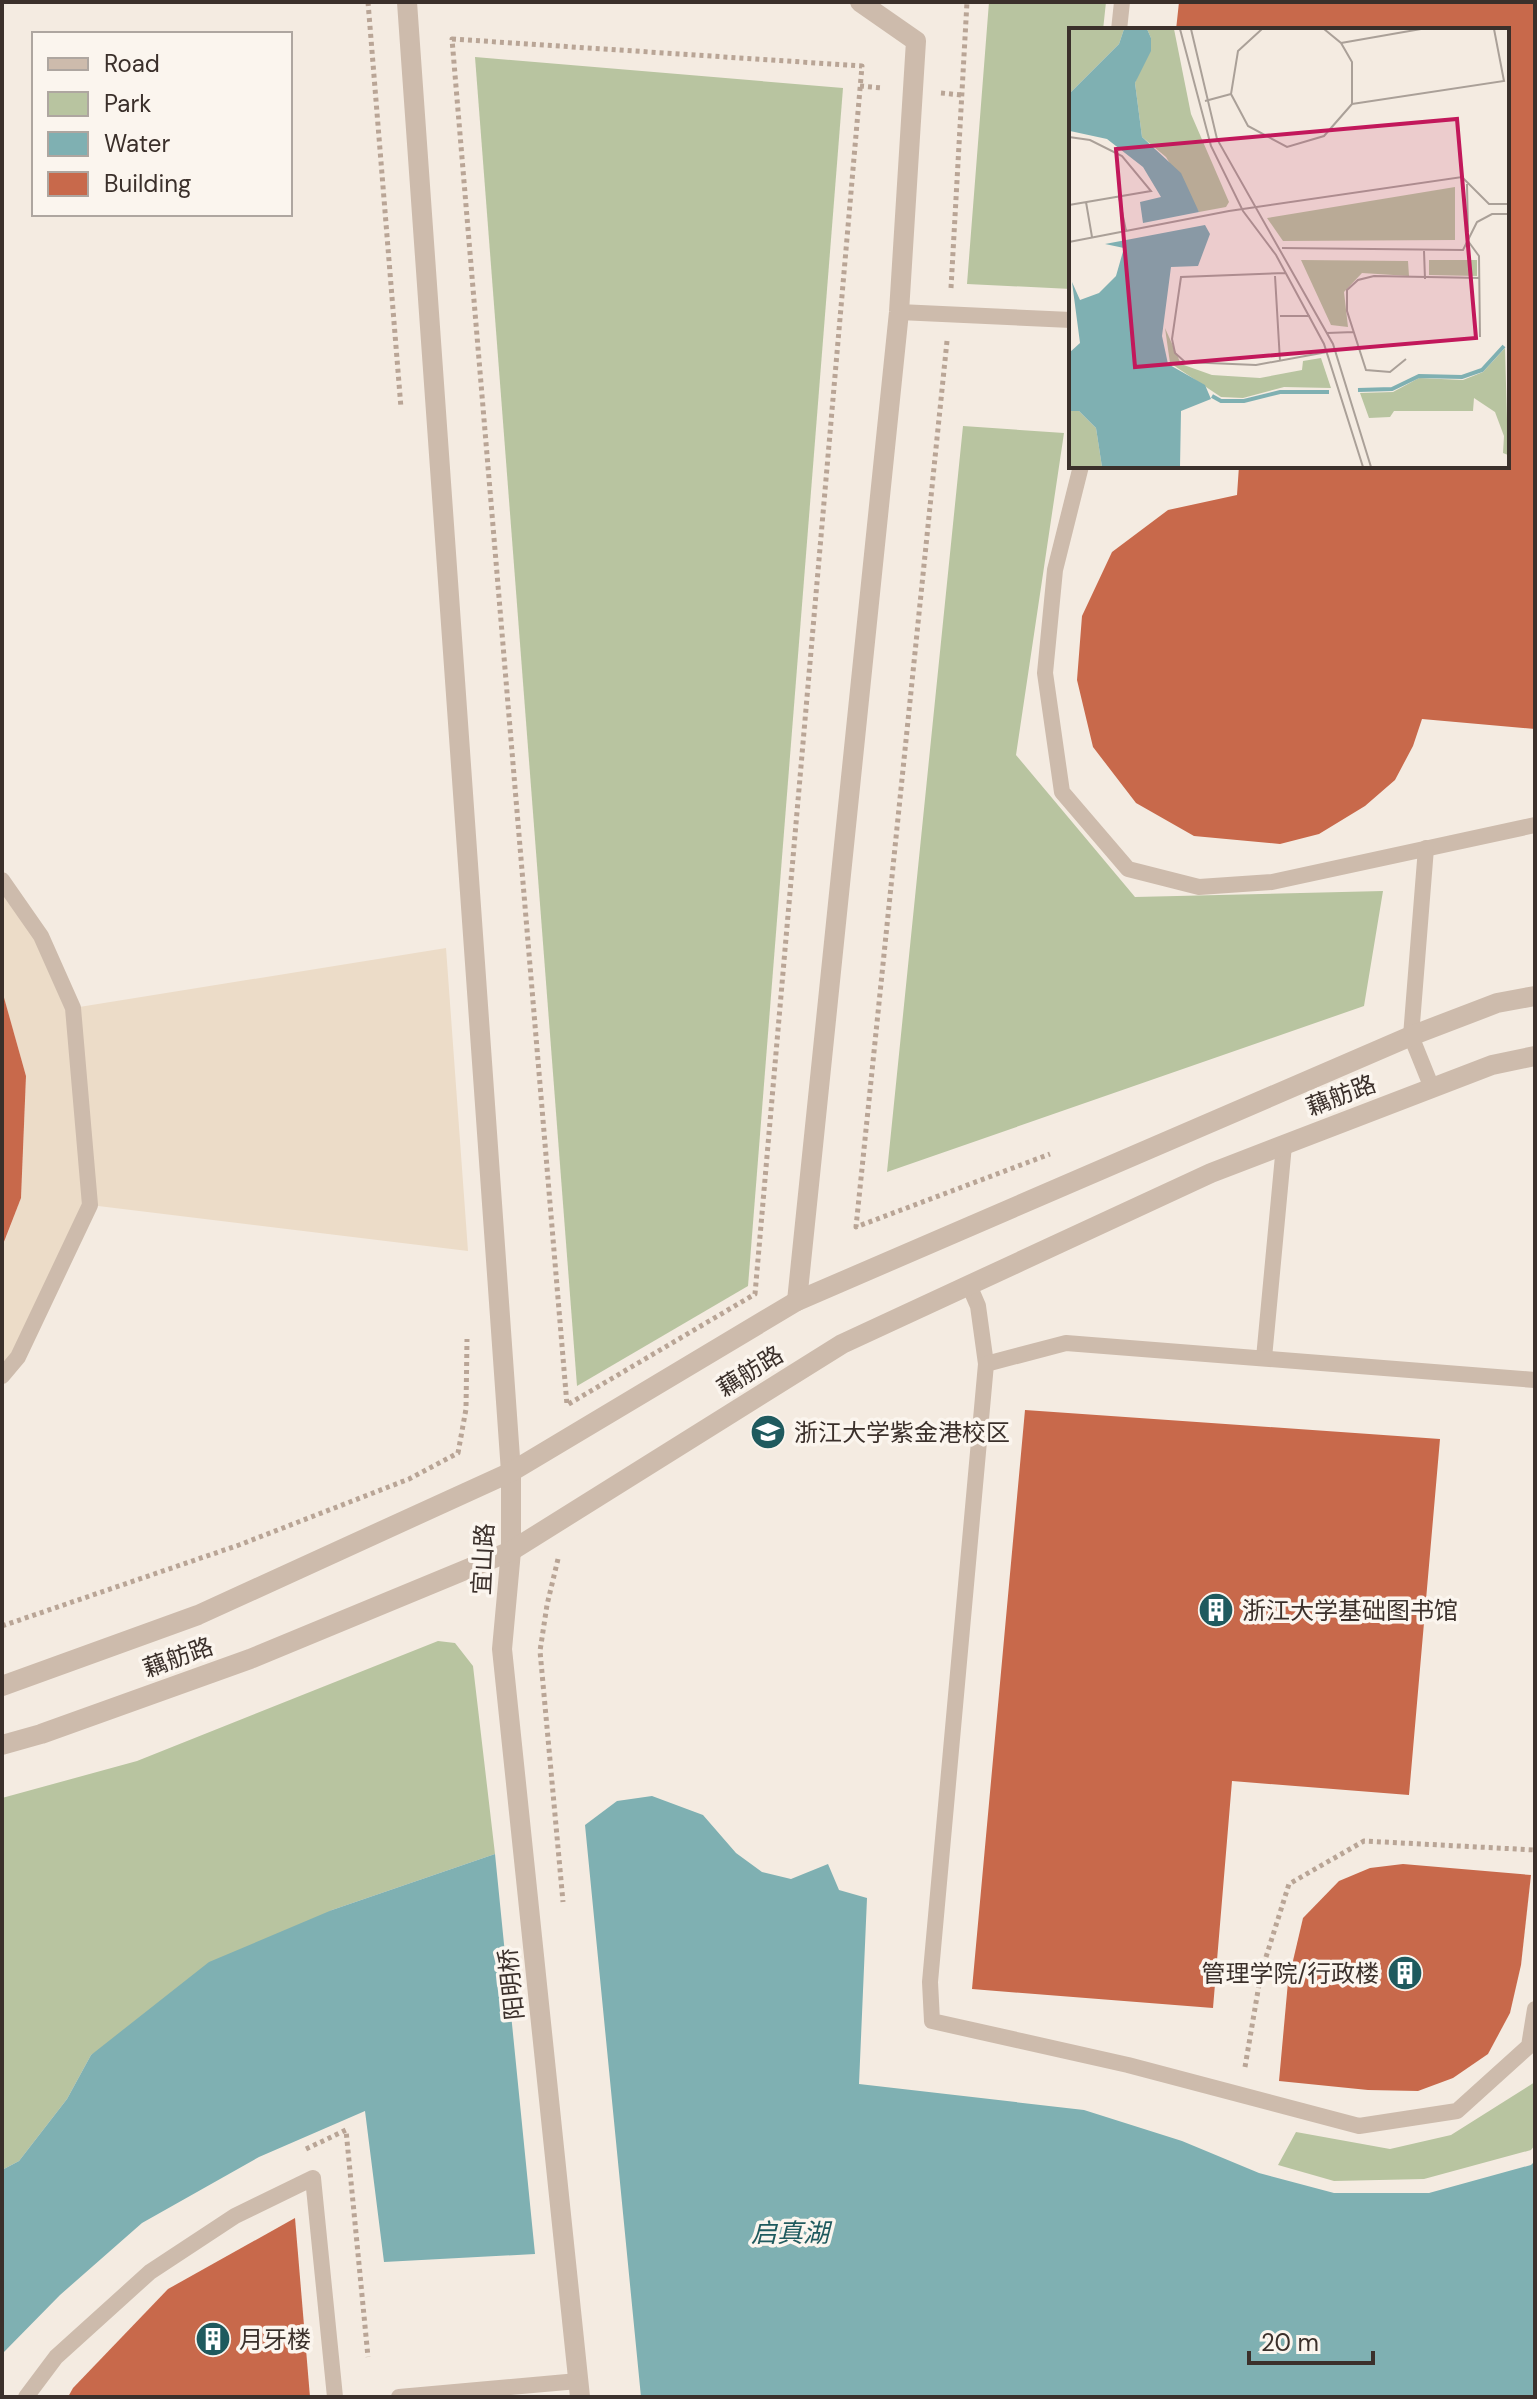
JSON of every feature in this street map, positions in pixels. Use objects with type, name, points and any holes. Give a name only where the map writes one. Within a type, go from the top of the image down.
[{"type":"street","name":"宜山路","points":[[407,2],[511,1472],[511,1551],[502,1649]]},
{"type":"street","points":[[797,1301],[899,312],[916,41],[860,2]]},
{"type":"street","name":"藕舫路","points":[[2,1686],[198,1615],[511,1472],[797,1301],[1411,1036],[1497,1003],[1535,996]]},
{"type":"street","name":"藕舫路","points":[[2,1745],[250,1659],[511,1551],[842,1344],[1211,1173],[1492,1065],[1535,1056]]},
{"type":"street","name":"阳明桥","points":[[502,1649],[579,2389]]},
{"type":"lane","points":[[1119,28],[1122,2]]},
{"type":"lane","points":[[899,312],[1069,320]]},
{"type":"lane","points":[[1080,468],[1055,570],[1045,673],[1062,792],[1128,869],[1199,887],[1272,882],[1535,825]]},
{"type":"lane","points":[[1426,848],[1411,1036],[1432,1088]]},
{"type":"lane","points":[[2,880],[41,936],[73,1008],[90,1205],[18,1357],[2,1376]]},
{"type":"lane","points":[[1264,1358],[1284,1145]]},
{"type":"lane","points":[[969,1285],[978,1306],[986,1364],[930,1982],[932,2021],[1128,2065],[1359,2126],[1457,2111],[1529,2046],[1535,2009]]},
{"type":"lane","points":[[986,1364],[1066,1343],[1535,1380]]},
{"type":"lane","points":[[26,2397],[56,2357],[150,2272],[235,2216],[313,2178],[335,2397]]},
{"type":"lane","points":[[399,2397],[579,2389]]},
{"type":"path","points":[[368,2],[401,412]]},
{"type":"path","points":[[856,1227],[950,315],[967,2]]},
{"type":"path","points":[[452,39],[862,66],[755,1294],[567,1405],[452,39]]},
{"type":"path","points":[[2,1626],[239,1545],[409,1479],[458,1453],[466,1409],[467,1330]]},
{"type":"path","points":[[1240,2095],[1261,1973],[1289,1884],[1364,1841],[1535,1850]]},
{"type":"green space","points":[[989,2],[1106,2],[1103,28],[1069,28],[1069,289],[967,284]]},
{"type":"green space","points":[[475,57],[843,88],[748,1286],[577,1386]]},
{"type":"green space","points":[[963,426],[1064,433],[1016,755],[1135,897],[1383,891],[1364,1006],[887,1172]]},
{"type":"green space","points":[[438,1641],[455,1643],[473,1666],[495,1854],[332,1910],[91,2055],[67,2099],[19,2161],[2,2170],[2,1798],[137,1761]]},
{"type":"green space","points":[[1535,2082],[1535,2145],[1531,2150],[1424,2179],[1334,2181],[1278,2165],[1296,2132],[1390,2149],[1451,2135]]},
{"type":"shaded area","points":[[2,880],[73,1008],[446,948],[468,1251],[90,1205],[2,1376],[2,1248],[21,1198],[26,1076],[2,991]]},
{"type":"water","name":"启真湖","points":[[652,1796],[703,1815],[736,1853],[762,1872],[791,1879],[828,1864],[839,1890],[867,1898],[859,2084],[1084,2110],[1182,2141],[1259,2173],[1334,2193],[1429,2193],[1531,2165],[1535,2161],[1535,2397],[641,2397],[585,1825],[617,1801]]},
{"type":"water","points":[[495,1854],[535,2254],[384,2262],[365,2111],[259,2157],[142,2223],[60,2295],[2,2354],[2,2170],[19,2161],[67,2099],[91,2055],[209,1962],[332,1910]]},
{"type":"building","points":[[1179,2],[1535,2],[1535,729],[1422,719],[1413,746],[1395,780],[1365,806],[1319,834],[1280,844],[1194,836],[1136,803],[1093,747],[1077,680],[1082,616],[1112,552],[1168,510],[1237,495],[1239,468],[1509,468],[1509,28],[1176,28]]},
{"type":"building","points":[[3,994],[26,1076],[21,1198],[2,1247]]},
{"type":"building","name":"浙江大学基础图书馆","points":[[1025,1410],[1440,1439],[1409,1795],[1232,1781],[1213,2008],[972,1989]]},
{"type":"building","name":"管理学院/行政楼","points":[[1403,1864],[1531,1875],[1521,1965],[1510,2013],[1488,2054],[1453,2078],[1418,2091],[1368,2090],[1279,2081],[1288,1982],[1303,1918],[1339,1881],[1370,1868]]},
{"type":"building","name":"月牙楼","points":[[295,2218],[310,2397],[68,2397],[73,2388],[168,2289]]},
{"type":"place","name":"浙江大学紫金港校区","points":[[768,1432]]},
{"type":"place","name":"浙江大学基础图书馆","points":[[1216,1610]]},
{"type":"place","name":"管理学院/行政楼","points":[[1405,1973]]},
{"type":"place","name":"月牙楼","points":[[213,2339]]}]
